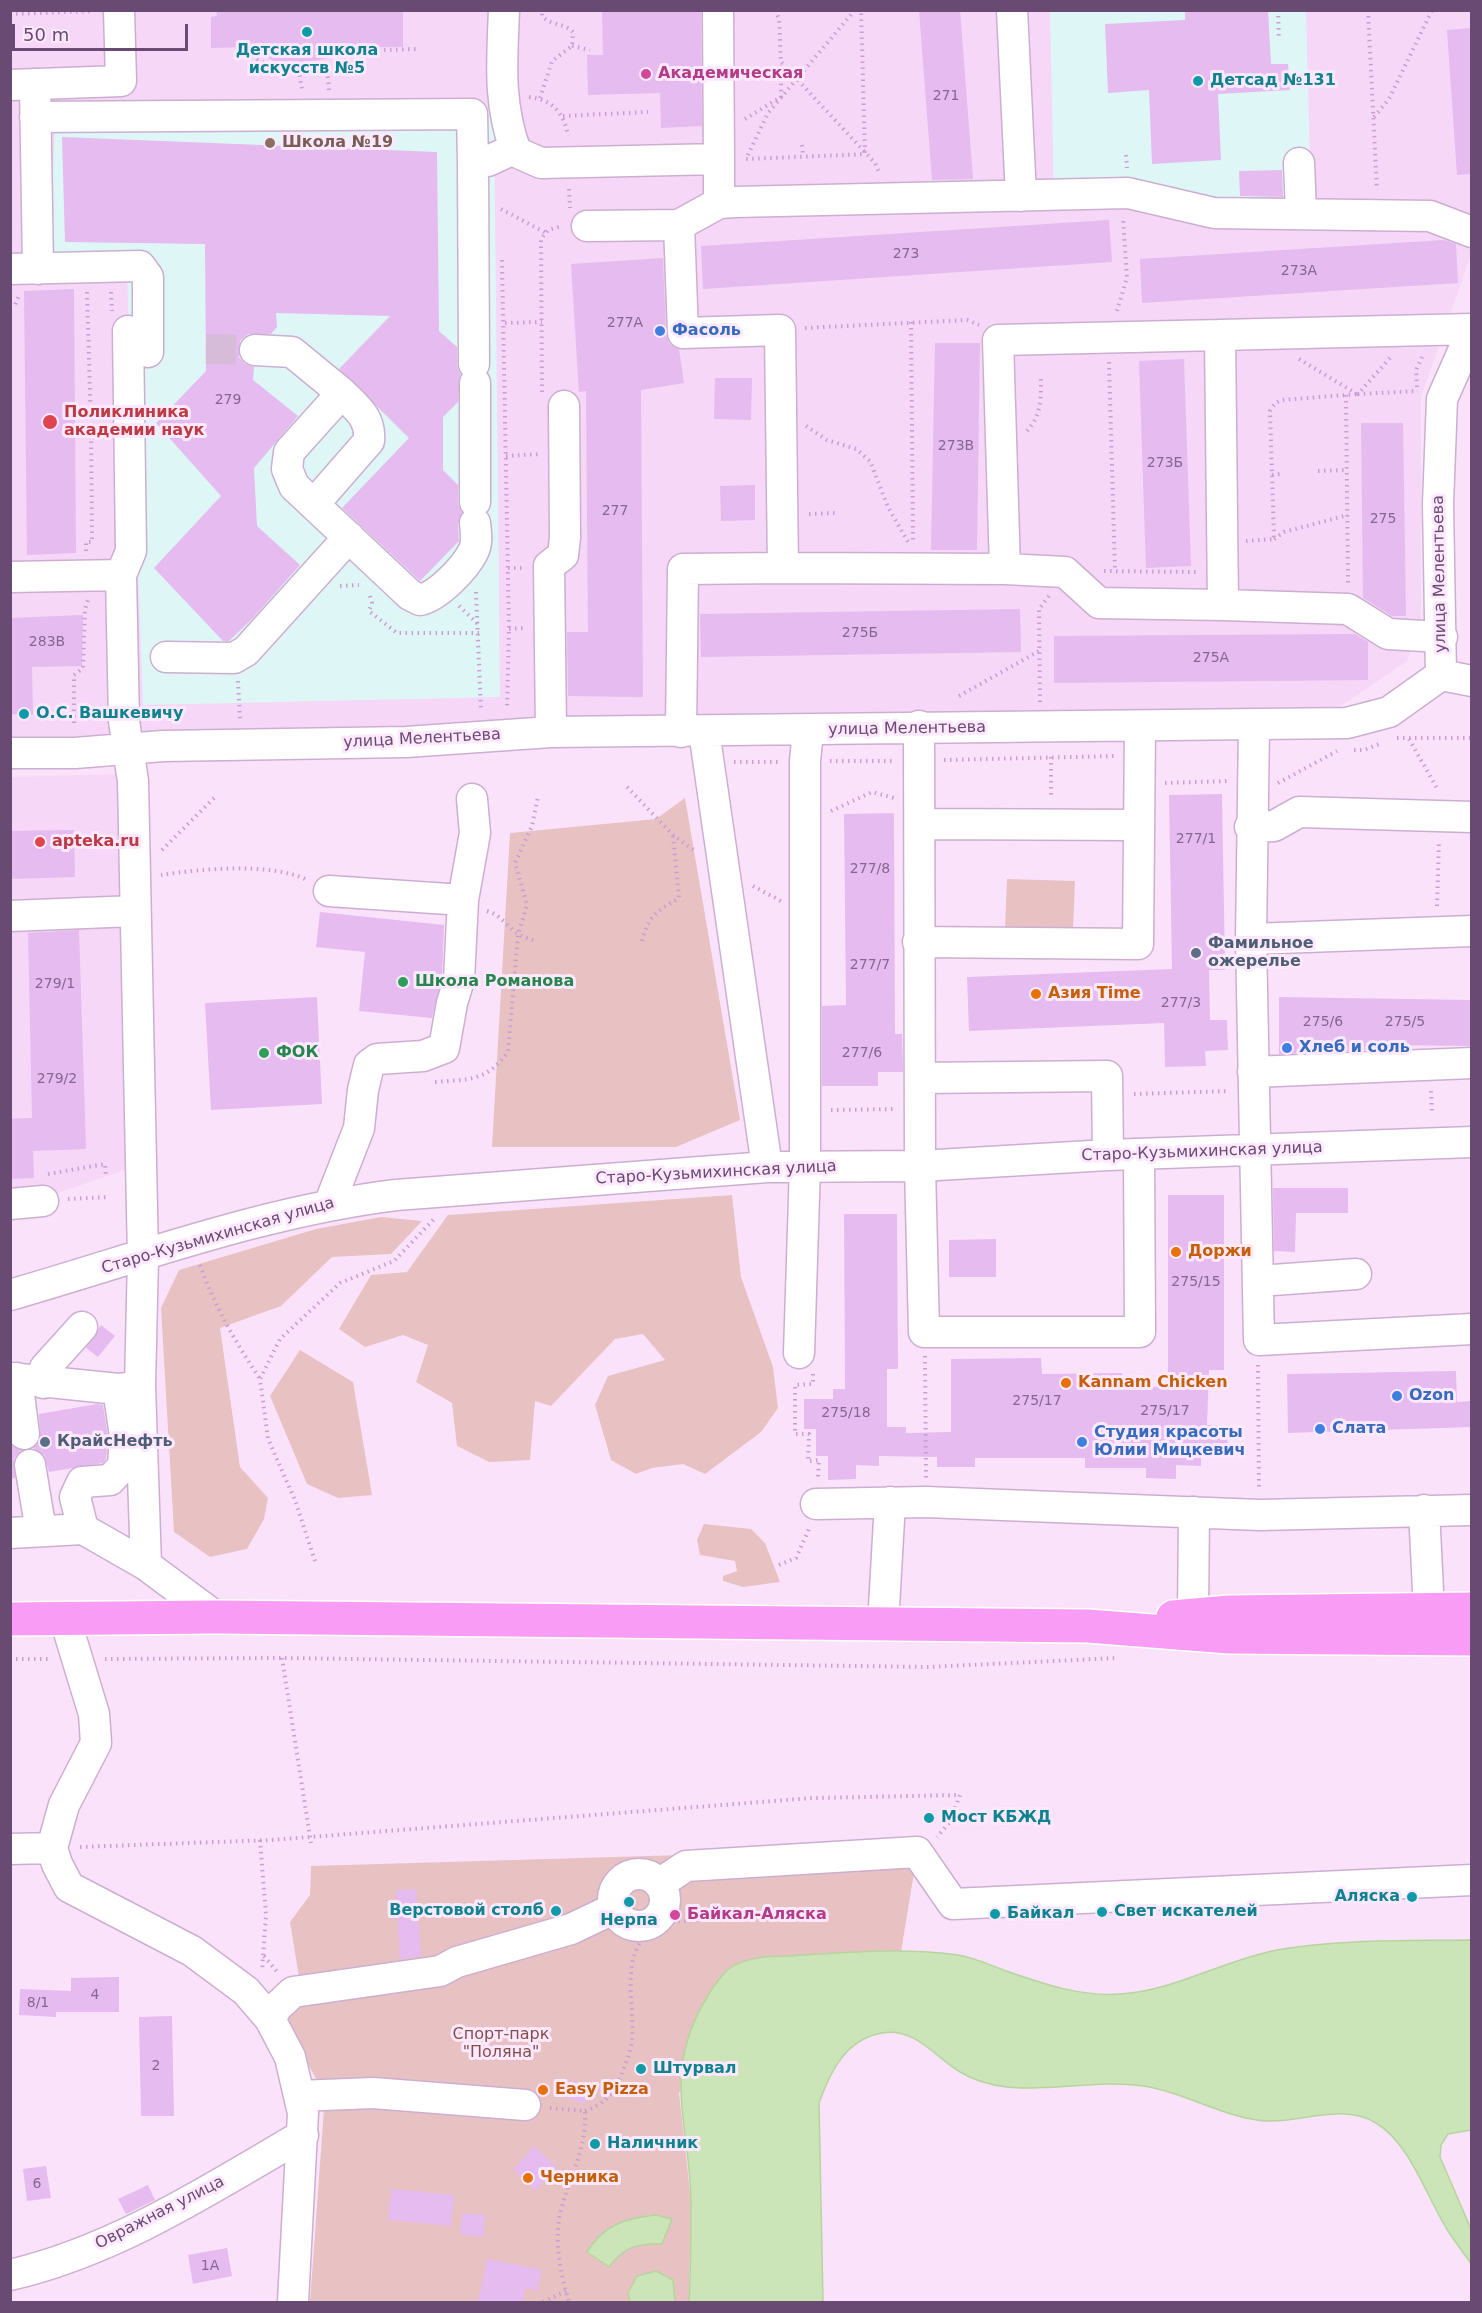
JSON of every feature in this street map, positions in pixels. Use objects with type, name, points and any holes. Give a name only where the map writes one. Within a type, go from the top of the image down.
[{"type":"main road","points":[[1088,1626],[1193,1614],[1472,1609]]},
{"type":"main road","points":[[10,1618],[216,1617],[1088,1626],[1229,1637],[1472,1639]]},
{"type":"street","points":[[119,10],[121,81],[23,84],[35,117],[23,169],[23,277],[140,266],[148,277],[148,352]]},
{"type":"street","points":[[504,10],[501,94],[506,125],[516,152],[541,163],[569,164],[719,148]]},
{"type":"street","points":[[718,10],[719,203]]},
{"type":"street","points":[[1012,10],[1021,196]]},
{"type":"street","points":[[35,117],[472,114],[476,543],[473,553],[432,597],[420,600],[410,595],[294,486],[287,469],[289,452],[342,393]]},
{"type":"street","points":[[473,163],[488,161],[514,148]]},
{"type":"street","points":[[1299,163],[1301,213]]},
{"type":"street","points":[[578,226],[678,225],[719,203],[1121,193],[1214,213],[1430,216],[1472,232]]},
{"type":"street","points":[[678,225],[683,333],[780,330],[783,568]]},
{"type":"street","points":[[1005,568],[998,340],[1472,330]]},
{"type":"street","name":"улица Мелентьева","points":[[10,753],[128,750],[163,746],[406,742],[551,732],[693,732],[919,726],[1139,755],[1254,726],[1347,723],[1389,712],[1441,675],[1438,504],[1442,399],[1431,390],[1472,330]]},
{"type":"street","points":[[10,577],[102,570],[131,551],[128,331]]},
{"type":"street","points":[[1220,335],[1223,605]]},
{"type":"street","points":[[255,350],[292,352],[342,393],[364,415],[370,428],[369,441],[314,504]]},
{"type":"street","points":[[551,732],[549,566],[563,555],[565,538],[564,406]]},
{"type":"street","points":[[166,657],[234,658],[246,651],[349,537]]},
{"type":"street","points":[[767,1167],[723,867],[693,732],[683,569],[1005,568],[1065,572],[1099,603],[1348,609],[1388,634],[1442,638]]},
{"type":"street","points":[[83,1529],[75,1497],[82,1482],[110,1480],[123,1466],[143,1257],[133,781],[102,570]]},
{"type":"street","points":[[1441,675],[1472,681]]},
{"type":"street","points":[[919,726],[921,815],[918,942],[924,1332],[1140,1332],[1138,1155]]},
{"type":"street","points":[[1254,726],[1250,826],[1253,1149],[1259,1281],[1259,1340],[1472,1329]]},
{"type":"street","points":[[799,1353],[805,1166],[808,730]]},
{"type":"street","points":[[918,942],[1138,944],[1139,755]]},
{"type":"street","points":[[328,1205],[359,1128],[363,1090],[369,1065],[377,1059],[423,1056],[444,1048],[459,980],[463,904],[475,833],[472,799]]},
{"type":"street","points":[[1250,826],[1274,826],[1299,812],[1472,816]]},
{"type":"street","points":[[921,815],[1052,825],[1138,825]]},
{"type":"street","points":[[329,891],[463,904]]},
{"type":"street","points":[[10,916],[135,911]]},
{"type":"street","points":[[1251,939],[1472,931]]},
{"type":"street","points":[[1253,1081],[1472,1063]]},
{"type":"street","points":[[920,1078],[1107,1076],[1108,1155]]},
{"type":"street","name":"Старо-Кузьмихинская улица","points":[[10,1295],[328,1205],[396,1195],[767,1167],[920,1166],[1108,1155],[1472,1142]]},
{"type":"street","points":[[10,1204],[54,1201]]},
{"type":"street","points":[[1259,1281],[1356,1274]]},
{"type":"street","points":[[24,1380],[45,1368],[82,1328]]},
{"type":"street","points":[[24,1380],[129,1388]]},
{"type":"street","points":[[24,1380],[24,1434]]},
{"type":"street","points":[[129,1388],[146,1565]]},
{"type":"street","points":[[30,1465],[41,1531]]},
{"type":"street","points":[[883,1624],[890,1502]]},
{"type":"street","points":[[816,1504],[926,1502],[1260,1515],[1472,1510]]},
{"type":"street","points":[[1424,1510],[1429,1611]]},
{"type":"street","points":[[1193,1614],[1194,1512]]},
{"type":"street","points":[[10,1533],[83,1529],[146,1565],[216,1617]]},
{"type":"street","points":[[65,1619],[94,1714],[96,1743],[64,1805],[52,1848],[57,1864],[69,1887],[192,1951],[246,1991],[265,2013],[290,2057],[299,2096],[303,2135],[293,2302]]},
{"type":"street","points":[[10,1849],[52,1848]]},
{"type":"street","points":[[265,2013],[277,2007],[293,1992],[440,1971],[457,1962],[571,1929],[615,1908],[625,1922],[632,1925],[649,1924],[657,1919],[665,1905],[665,1896],[659,1884],[686,1866],[918,1853],[952,1904],[1472,1880]]},
{"type":"street","points":[[299,2096],[373,2093],[525,2105]]},
{"type":"street","name":"Овражная улица","points":[[10,2275],[107,2244],[192,2199],[303,2135]]},
{"type":"path","points":[[10,14],[119,10]]},
{"type":"path","points":[[540,98],[552,61],[572,46],[573,32],[566,25],[547,22],[542,15],[542,10]]},
{"type":"path","points":[[775,10],[779,19],[782,97]]},
{"type":"path","points":[[855,10],[768,113],[746,159],[865,154]]},
{"type":"path","points":[[861,10],[865,154]]},
{"type":"path","points":[[1278,10],[1279,40]]},
{"type":"path","points":[[1368,10],[1378,214]]},
{"type":"path","points":[[1374,117],[1389,99],[1432,10]]},
{"type":"path","points":[[572,46],[590,50]]},
{"type":"path","points":[[246,54],[279,70],[299,72],[327,68],[348,58],[356,51],[419,49]]},
{"type":"path","points":[[781,62],[875,163]]},
{"type":"path","points":[[327,68],[329,90]]},
{"type":"path","points":[[299,72],[302,90]]},
{"type":"path","points":[[522,96],[540,98],[563,116],[568,134],[569,164],[578,226],[558,226],[541,239],[542,387]]},
{"type":"path","points":[[719,148],[782,97]]},
{"type":"path","points":[[563,116],[648,112]]},
{"type":"path","points":[[802,145],[802,156]]},
{"type":"path","points":[[1115,571],[1108,474],[1108,338],[1127,278],[1121,193]]},
{"type":"path","points":[[501,209],[546,233]]},
{"type":"path","points":[[10,306],[15,305],[23,277]]},
{"type":"path","points":[[503,279],[507,709]]},
{"type":"path","points":[[74,723],[74,675],[83,668],[85,609],[102,570],[86,542],[93,542],[87,288],[84,284]]},
{"type":"path","points":[[812,327],[967,320],[987,327],[998,340]]},
{"type":"path","points":[[505,323],[542,322]]},
{"type":"path","points":[[781,409],[827,440],[856,449],[870,461],[888,507],[913,547],[911,322]]},
{"type":"path","points":[[1424,330],[1416,370],[1431,390]]},
{"type":"path","points":[[1358,394],[1424,330]]},
{"type":"path","points":[[1297,358],[1358,394]]},
{"type":"path","points":[[1001,438],[1022,435],[1035,423],[1041,403],[1041,379]]},
{"type":"path","points":[[1274,539],[1270,411],[1275,403],[1282,400],[1431,390]]},
{"type":"path","points":[[1346,395],[1348,609]]},
{"type":"path","points":[[91,426],[129,424]]},
{"type":"path","points":[[506,456],[544,454]]},
{"type":"path","points":[[1317,471],[1347,470]]},
{"type":"path","points":[[1272,475],[1280,474]]},
{"type":"path","points":[[1222,542],[1274,539],[1284,532],[1348,515]]},
{"type":"path","points":[[473,553],[482,716]]},
{"type":"path","points":[[1039,694],[1040,609],[1065,572],[1222,572]]},
{"type":"path","points":[[959,696],[1039,651]]},
{"type":"path","points":[[239,695],[239,707]]},
{"type":"path","points":[[919,761],[1139,755],[1251,781]]},
{"type":"path","points":[[1051,757],[1052,825]]},
{"type":"path","points":[[627,787],[673,835],[703,857],[723,867]]},
{"type":"path","points":[[806,824],[872,792],[921,815]]},
{"type":"path","points":[[425,1082],[480,1078],[497,1067],[508,1052],[518,935],[526,905],[515,863],[532,826],[538,797]]},
{"type":"path","points":[[160,852],[214,798]]},
{"type":"path","points":[[642,941],[646,923],[660,910],[679,898],[673,835]]},
{"type":"path","points":[[153,876],[202,869],[211,871],[245,869],[293,873],[329,891]]},
{"type":"path","points":[[463,904],[494,913],[518,935],[537,941]]},
{"type":"path","points":[[1107,1096],[1253,1081]]},
{"type":"path","points":[[1431,1102],[1432,1112]]},
{"type":"path","points":[[805,1111],[920,1108]]},
{"type":"path","points":[[105,1164],[106,1178]]},
{"type":"path","points":[[54,1201],[109,1197]]},
{"type":"path","points":[[260,1379],[280,1339],[340,1283],[394,1261],[435,1218]]},
{"type":"path","points":[[197,1256],[210,1293],[236,1343],[260,1379],[268,1439],[295,1500],[315,1561]]},
{"type":"path","points":[[1259,1340],[1257,1407],[1260,1515]]},
{"type":"path","points":[[926,1385],[926,1502]]},
{"type":"path","points":[[779,1564],[796,1557],[807,1537],[816,1504],[819,1460],[808,1461],[809,1434],[795,1434],[795,1400]]},
{"type":"path","points":[[282,1658],[311,1844]]},
{"type":"path","points":[[10,1659],[282,1658],[928,1667],[1128,1658]]},
{"type":"path","points":[[52,1848],[260,1840],[588,1817],[812,1798],[960,1795],[950,1822],[918,1853]]},
{"type":"path","points":[[260,1840],[266,1915],[265,2013]]},
{"type":"path","points":[[525,2105],[585,2111],[603,2105],[617,2084],[627,2061],[632,2040],[632,1971],[639,1945],[651,1930],[669,1922],[789,1914]]},
{"type":"path","points":[[569,2302],[561,2276],[560,2213],[582,2150],[586,2129],[585,2111]]},
{"type":"path","points":[[543,2302],[566,2291]]},
{"type":"shaded area","points":[[10,11],[1471,11],[1471,255],[1421,397],[1421,622],[1407,661],[1341,706],[11,742]]},
{"type":"shaded area","points":[[1050,11],[1306,11],[1311,196],[1054,202]]},
{"type":"shaded area","points":[[56,106],[494,110],[500,697],[143,705],[127,272],[48,274]]},
{"type":"shaded area","points":[[122,774],[148,1162],[11,1209],[10,777]]},
{"type":"shaded area","points":[[1471,1940],[1471,2130],[1448,2134],[1441,2145],[1440,2157],[1471,2229],[1471,2264],[1440,2218],[1417,2172],[1399,2144],[1376,2123],[1363,2117],[1337,2114],[1282,2121],[1254,2120],[1159,2089],[1143,2086],[1109,2084],[1024,2088],[995,2085],[966,2075],[915,2039],[894,2032],[869,2036],[849,2050],[834,2069],[819,2103],[823,2302],[689,2302],[691,2202],[681,2098],[681,2074],[693,2024],[718,1980],[735,1965],[763,1957],[885,1951],[934,1952],[971,1958],[1063,1989],[1092,1994],[1120,1994],[1160,1987],[1257,1955],[1301,1946],[1349,1942]]},
{"type":"shaded area","points":[[656,2215],[672,2219],[662,2244],[645,2244],[632,2248],[620,2255],[609,2267],[587,2252],[600,2235],[616,2224]]},
{"type":"shaded area","points":[[656,2271],[673,2280],[675,2302],[630,2302],[628,2293],[637,2276]]},
{"type":"green space","points":[[685,798],[740,1120],[676,1147],[492,1147],[510,833],[656,819]]},
{"type":"green space","points":[[1007,879],[1075,881],[1073,931],[1005,929]]},
{"type":"green space","points":[[732,1195],[741,1277],[773,1367],[778,1408],[761,1432],[705,1474],[683,1464],[652,1468],[636,1474],[611,1460],[595,1405],[608,1376],[665,1360],[643,1334],[615,1339],[551,1406],[535,1401],[530,1460],[489,1462],[457,1446],[452,1403],[416,1382],[428,1345],[403,1335],[365,1347],[339,1329],[371,1275],[407,1272],[448,1215]]},
{"type":"green space","points":[[381,1217],[422,1221],[391,1254],[332,1257],[281,1306],[220,1328],[240,1467],[268,1498],[264,1519],[247,1549],[210,1557],[174,1532],[161,1308],[179,1270],[316,1229]]},
{"type":"green space","points":[[300,1350],[353,1382],[372,1495],[338,1498],[307,1484],[270,1396]]},
{"type":"green space","points":[[704,1524],[751,1529],[765,1543],[780,1582],[743,1587],[723,1581],[723,1576],[737,1571],[735,1561],[700,1555],[697,1540]]},
{"type":"green space","name":"Спорт-парк \"Поляна\"","points":[[918,1848],[901,1952],[763,1957],[679,2093],[691,2201],[689,2302],[310,2302],[325,2095],[274,2002],[299,1977],[290,1922],[310,1895],[311,1866]]},
{"type":"building","name":"Детская школа искусств №5","points":[[216,10],[403,10],[403,47],[350,47],[328,58],[292,66],[278,63],[246,47],[211,48],[211,17],[217,16]]},
{"type":"building","name":"Академическая","points":[[602,10],[701,10],[702,126],[661,128],[660,93],[588,95],[587,55],[603,55]]},
{"type":"building","points":[[919,10],[960,10],[973,179],[932,180]]},
{"type":"building","name":"Детсад №131","points":[[1185,10],[1268,10],[1271,64],[1288,64],[1290,90],[1218,94],[1221,160],[1152,164],[1149,90],[1108,93],[1105,24],[1185,20]]},
{"type":"building","points":[[1472,28],[1472,174],[1457,175],[1447,30]]},
{"type":"building","points":[[62,137],[437,152],[439,331],[457,347],[457,365],[460,374],[458,402],[443,417],[443,470],[458,485],[458,503],[462,513],[458,524],[459,541],[420,581],[342,508],[409,438],[339,369],[390,316],[276,313],[277,327],[271,334],[248,334],[240,341],[239,357],[245,364],[254,367],[253,380],[298,416],[254,468],[257,526],[300,565],[253,618],[229,641],[223,641],[154,568],[221,496],[156,423],[206,371],[205,244],[65,242]]},
{"type":"building","points":[[1282,170],[1283,197],[1240,196],[1239,171]]},
{"type":"building","points":[[1109,220],[1112,262],[703,289],[701,246]]},
{"type":"building","points":[[1444,240],[1456,244],[1458,283],[1142,303],[1140,259]]},
{"type":"building","points":[[663,258],[666,334],[669,343],[679,349],[684,383],[641,390],[643,697],[568,696],[567,632],[588,632],[586,391],[579,392],[571,264]]},
{"type":"building","name":"Поликлиника академии наук","points":[[74,289],[76,553],[27,555],[24,291]]},
{"type":"building","points":[[935,343],[980,343],[977,550],[931,550]]},
{"type":"building","points":[[1184,359],[1191,566],[1146,568],[1139,361]]},
{"type":"building","points":[[715,378],[752,378],[751,420],[714,419]]},
{"type":"building","points":[[1361,423],[1403,423],[1406,616],[1392,616],[1363,598]]},
{"type":"building","points":[[755,485],[755,520],[721,521],[720,486]]},
{"type":"building","points":[[1020,609],[1021,652],[701,657],[700,614]]},
{"type":"building","points":[[83,615],[82,666],[32,667],[33,715],[10,714],[10,618]]},
{"type":"building","points":[[1355,634],[1368,642],[1368,680],[1054,683],[1054,636]]},
{"type":"building","points":[[1222,794],[1225,970],[1209,970],[1210,1020],[1227,1020],[1228,1050],[1205,1051],[1206,1066],[1165,1067],[1164,1023],[969,1031],[967,977],[1172,969],[1169,795]]},
{"type":"building","points":[[894,813],[895,1034],[902,1034],[903,1072],[878,1072],[878,1086],[822,1086],[822,1006],[846,1005],[844,814]]},
{"type":"building","points":[[74,830],[75,877],[10,879],[10,831]]},
{"type":"building","name":"Школа Романова","points":[[320,912],[444,925],[442,977],[432,1018],[359,1011],[365,952],[316,947]]},
{"type":"building","points":[[79,930],[86,1149],[33,1151],[34,1178],[10,1179],[10,1119],[32,1118],[28,933]]},
{"type":"building","name":"ФОК","points":[[317,997],[322,1104],[211,1110],[205,1003]]},
{"type":"building","points":[[1279,997],[1472,1000],[1472,1046],[1367,1045],[1367,1050],[1279,1054]]},
{"type":"building","points":[[1273,1188],[1348,1188],[1348,1213],[1296,1213],[1295,1252],[1274,1251]]},
{"type":"building","points":[[1168,1195],[1224,1195],[1224,1370],[1209,1370],[1207,1425],[1228,1425],[1227,1455],[1201,1454],[1201,1466],[1176,1465],[1176,1479],[1146,1478],[1146,1468],[1085,1468],[1085,1458],[975,1458],[975,1467],[937,1467],[937,1457],[879,1456],[879,1466],[856,1465],[856,1479],[828,1480],[828,1456],[816,1456],[816,1429],[804,1429],[804,1399],[833,1399],[833,1389],[845,1389],[844,1214],[897,1214],[898,1369],[887,1369],[887,1427],[906,1427],[906,1433],[951,1432],[951,1359],[1041,1358],[1042,1374],[1122,1373],[1123,1386],[1168,1387]]},
{"type":"building","points":[[996,1239],[996,1277],[949,1277],[949,1240]]},
{"type":"building","points":[[101,1325],[115,1336],[98,1357],[86,1348]]},
{"type":"building","points":[[1456,1371],[1457,1402],[1472,1401],[1472,1427],[1288,1433],[1287,1374]]},
{"type":"building","points":[[97,1404],[103,1405],[108,1437],[106,1459],[103,1463],[49,1472],[44,1455],[33,1448],[40,1440],[39,1414]]},
{"type":"building","points":[[10,1445],[21,1451],[14,1458],[15,1478],[10,1479]]},
{"type":"building","points":[[416,1889],[421,1956],[400,1959],[396,1890]]},
{"type":"building","points":[[119,1977],[119,2012],[56,2012],[56,2017],[19,2015],[20,1989],[71,1991],[71,1978]]},
{"type":"building","points":[[172,2016],[174,2116],[141,2116],[139,2017]]},
{"type":"building","points":[[568,2080],[591,2087],[586,2104],[563,2097]]},
{"type":"building","points":[[534,2146],[557,2167],[536,2191],[513,2170]]},
{"type":"building","points":[[46,2166],[51,2198],[27,2201],[23,2169]]},
{"type":"building","points":[[148,2185],[155,2200],[126,2214],[118,2199]]},
{"type":"building","points":[[391,2189],[454,2195],[451,2226],[388,2220]]},
{"type":"building","points":[[462,2213],[485,2215],[483,2237],[460,2234]]},
{"type":"building","points":[[227,2248],[232,2276],[193,2284],[188,2255]]},
{"type":"building","points":[[487,2259],[542,2270],[537,2291],[526,2288],[522,2302],[478,2302]]},
{"type":"tunnel","points":[[206,349],[255,350]]},
{"type":"place","name":"Детская школа искусств №5","points":[[307,32]]},
{"type":"place","name":"Академическая","points":[[646,74]]},
{"type":"place","name":"Детсад №131","points":[[1198,81]]},
{"type":"place","name":"Школа №19","points":[[270,143]]},
{"type":"place","name":"Фасоль","points":[[660,331]]},
{"type":"place","name":"Поликлиника академии наук","points":[[50,422]]},
{"type":"place","name":"О.С. Вашкевичу","points":[[24,714]]},
{"type":"place","name":"apteka.ru","points":[[40,842]]},
{"type":"place","name":"Фамильное ожерелье","points":[[1196,953]]},
{"type":"place","name":"Школа Романова","points":[[403,982]]},
{"type":"place","name":"Азия Time","points":[[1036,994]]},
{"type":"place","name":"Хлеб и соль","points":[[1287,1048]]},
{"type":"place","name":"ФОК","points":[[264,1053]]},
{"type":"place","name":"Доржи","points":[[1176,1252]]},
{"type":"place","name":"Kannam Chicken","points":[[1066,1383]]},
{"type":"place","name":"Ozon","points":[[1397,1396]]},
{"type":"place","name":"Слата","points":[[1320,1429]]},
{"type":"place","name":"КрайсНефть","points":[[45,1442]]},
{"type":"place","name":"Студия красоты Юлии Мицкевич","points":[[1082,1442]]},
{"type":"place","name":"Мост КБЖД","points":[[929,1818]]},
{"type":"place","name":"Аляска","points":[[1412,1897]]},
{"type":"place","name":"Нерпа","points":[[629,1902]]},
{"type":"place","name":"Верстовой столб","points":[[556,1911]]},
{"type":"place","name":"Свет искателей","points":[[1102,1912]]},
{"type":"place","name":"Байкал","points":[[995,1914]]},
{"type":"place","name":"Байкал-Аляска","points":[[675,1915]]},
{"type":"place","name":"Штурвал","points":[[641,2069]]},
{"type":"place","name":"Easy Pizza","points":[[543,2090]]},
{"type":"place","name":"Наличник","points":[[595,2144]]},
{"type":"place","name":"Черника","points":[[528,2178]]}]
